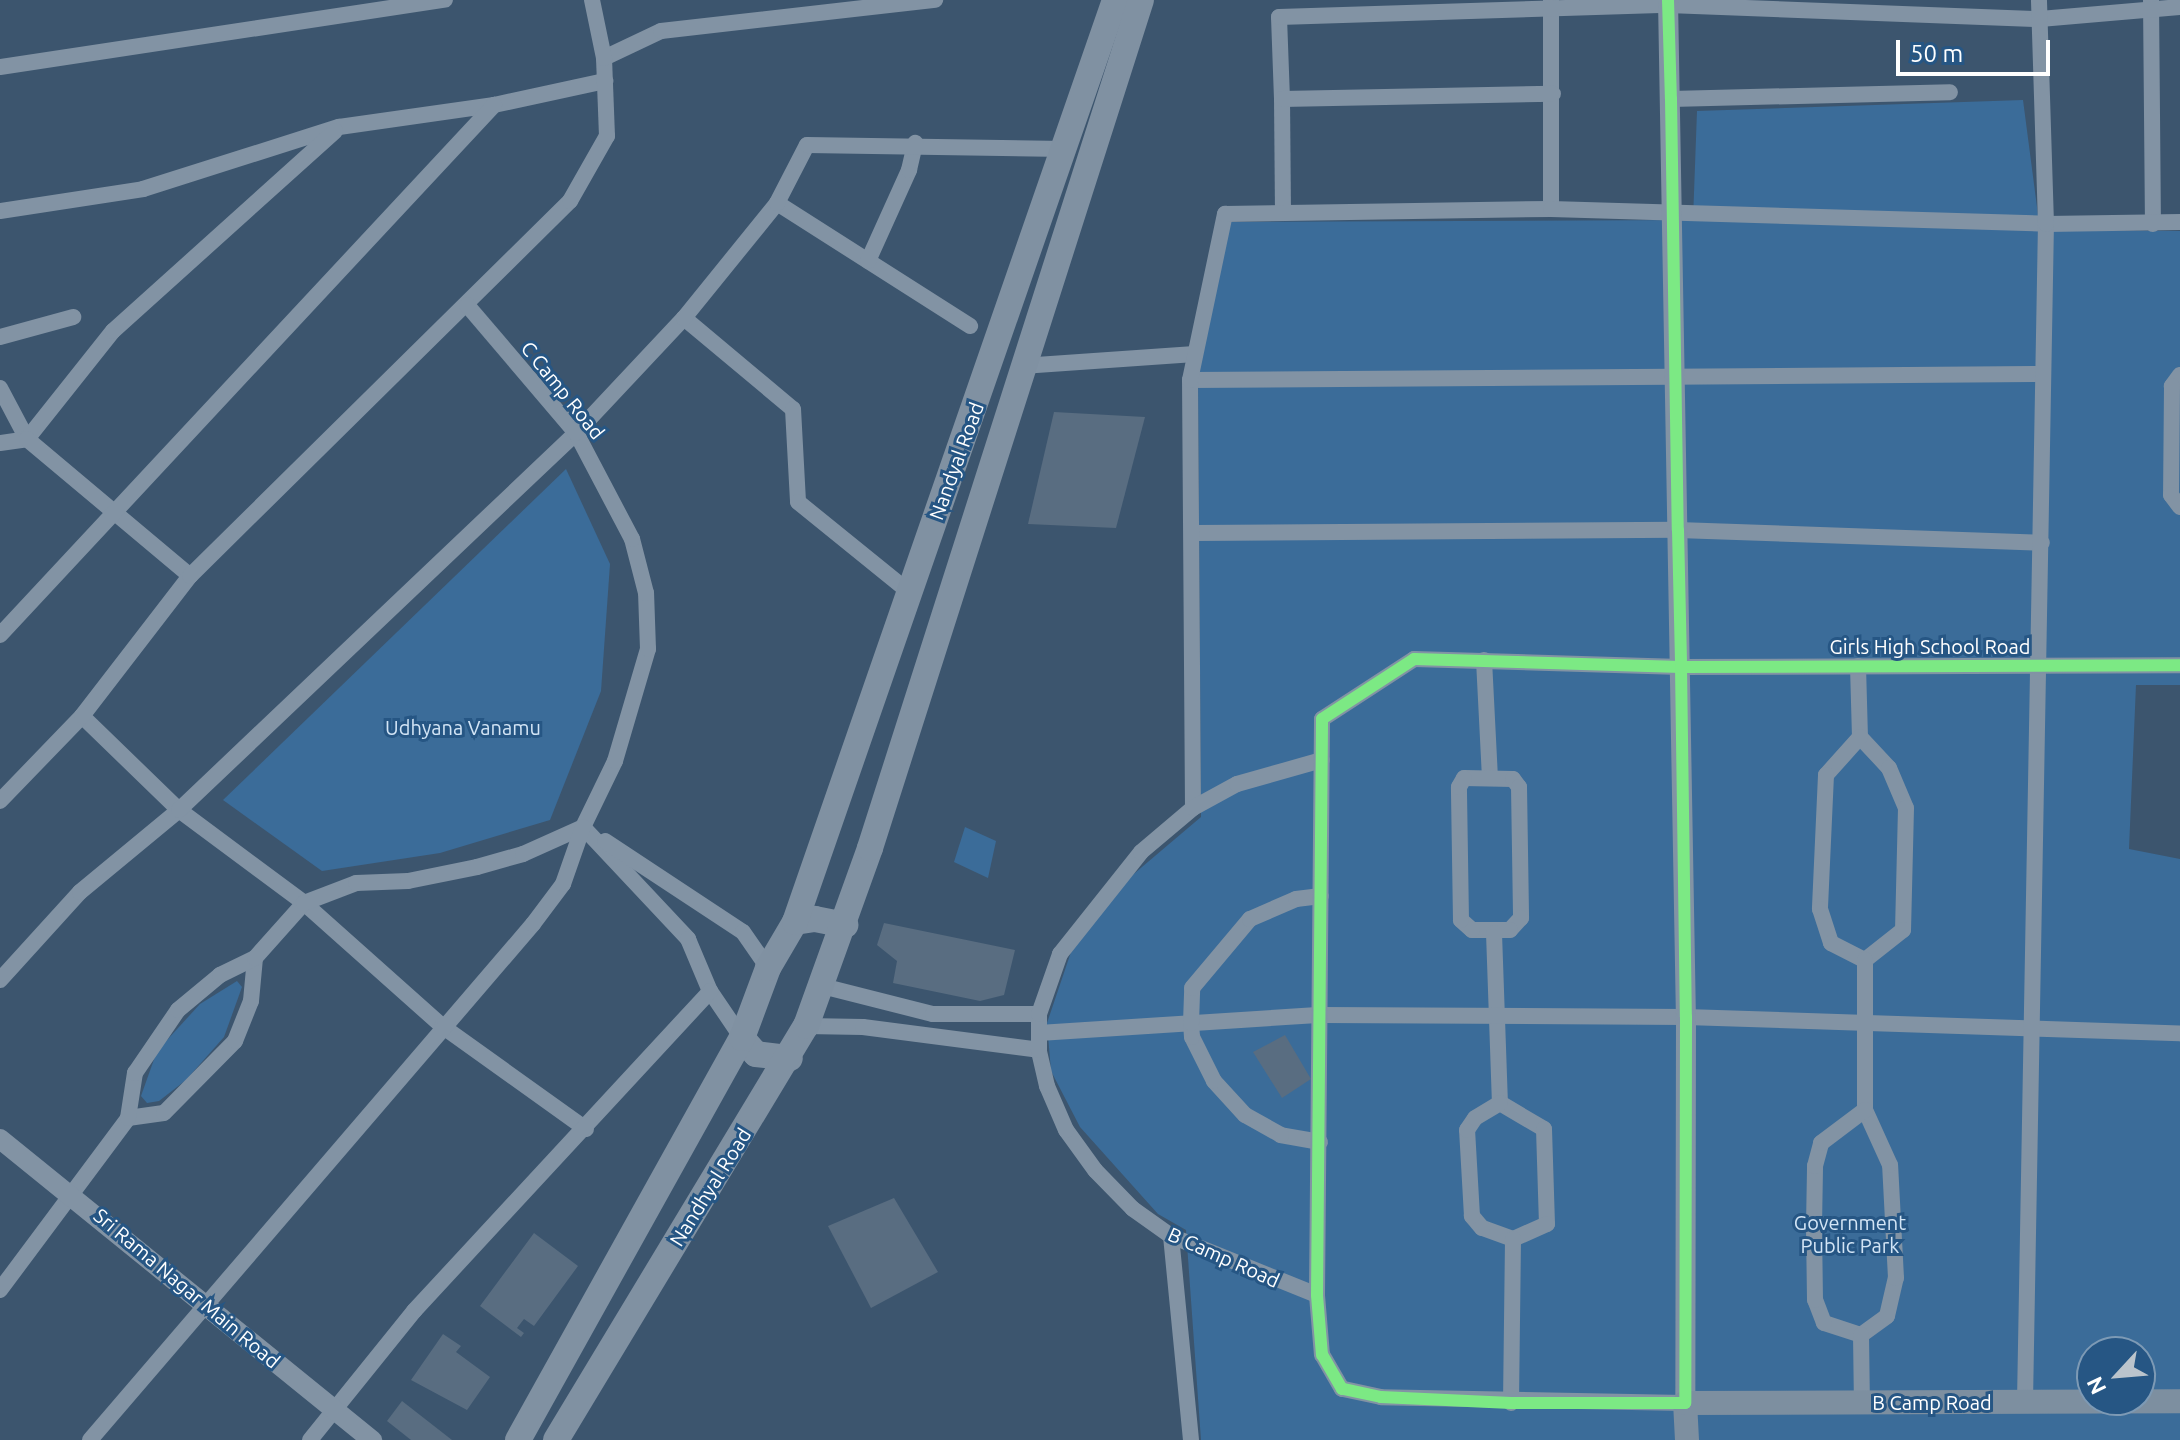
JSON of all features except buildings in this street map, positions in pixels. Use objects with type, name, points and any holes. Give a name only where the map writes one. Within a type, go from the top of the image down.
[{"type":"main road","name":"Nandyal Road","points":[[518,1440],[742,1038],[768,968],[795,922],[1115,0]]},
{"type":"main road","name":"Nandyal Road","points":[[845,925],[1141,0]]},
{"type":"main road","points":[[795,922],[815,919],[845,925]]},
{"type":"main road","name":"Nandhyal Road","points":[[556,1440],[790,1058],[806,1026],[845,925]]},
{"type":"main road","points":[[742,1038],[756,1054],[790,1058]]},
{"type":"main road","name":"B Camp Road","points":[[1685,1403],[2180,1401]]},
{"type":"main road","points":[[1685,1403],[1687,1440]]},
{"type":"street","points":[[0,67],[411,1],[445,0]]},
{"type":"street","points":[[0,801],[82,716],[190,576],[570,201],[607,136],[604,58],[592,0]]},
{"type":"street","points":[[604,58],[661,31],[935,0]]},
{"type":"street","points":[[2025,1402],[2030,1027],[2041,666],[2046,224],[2039,0]]},
{"type":"street","points":[[1322,760],[1317,1295],[1322,1355],[1342,1389],[1381,1397],[1511,1403],[1685,1403],[1686,1017],[1668,2]]},
{"type":"street","points":[[1283,213],[1279,17],[1551,4],[1668,2],[2040,19],[2151,4],[2180,7]]},
{"type":"street","points":[[1551,4],[1551,209]]},
{"type":"street","points":[[2151,4],[2153,224]]},
{"type":"street","points":[[0,211],[143,189],[339,127],[494,105],[605,81]]},
{"type":"street","points":[[1671,99],[1950,92]]},
{"type":"street","points":[[1282,99],[1553,94]]},
{"type":"street","points":[[0,635],[494,105]]},
{"type":"street","points":[[0,443],[27,439],[113,331],[339,127]]},
{"type":"street","points":[[0,980],[80,892],[179,810],[576,433],[684,318],[777,203],[807,145],[915,143],[1065,149]]},
{"type":"street","points":[[868,261],[909,170],[915,143]]},
{"type":"street","points":[[777,203],[970,326]]},
{"type":"street","points":[[1193,808],[1188,615],[1195,533],[1190,380],[1225,214],[1551,209],[2046,224],[2180,222]]},
{"type":"street","name":"C Camp Road","points":[[90,1440],[563,884],[583,827],[615,761],[648,649],[646,593],[632,539],[576,433],[467,305]]},
{"type":"street","points":[[0,337],[73,317]]},
{"type":"street","points":[[684,318],[793,409],[798,502],[909,592]]},
{"type":"street","points":[[1022,366],[1195,354]]},
{"type":"street","points":[[1190,380],[1676,379],[2043,374]]},
{"type":"street","points":[[2180,375],[2172,386],[2171,495],[2180,507]]},
{"type":"street","points":[[0,388],[27,439],[190,576]]},
{"type":"street","points":[[1195,533],[1678,530],[2042,543]]},
{"type":"street","name":"Girls High School Road","points":[[1322,760],[1322,719],[1400,665],[1414,659],[1681,667],[2180,665]]},
{"type":"street","points":[[1484,660],[1490,777]]},
{"type":"street","points":[[1858,666],[1860,737],[1889,768],[1906,808],[1903,930],[1865,960]]},
{"type":"street","points":[[82,716],[179,810],[304,903],[442,1026],[586,1129]]},
{"type":"street","points":[[1860,737],[1826,775],[1820,909],[1831,943],[1865,960]]},
{"type":"street","name":"B Camp Road","points":[[1317,1295],[1171,1236],[1133,1209],[1066,1130],[1047,1086],[1039,1050],[1039,1014],[1060,954],[1102,896],[1141,852],[1193,808],[1237,784],[1322,760]]},
{"type":"street","points":[[1464,778],[1513,779],[1519,787],[1521,918],[1510,930],[1494,933],[1472,930],[1461,920],[1459,787],[1464,778]]},
{"type":"street","points":[[0,1290],[128,1118],[135,1073],[153,1041],[178,1010],[220,975],[255,958],[304,903],[356,883],[408,881],[477,867],[523,854],[583,827]]},
{"type":"street","points":[[583,827],[743,932],[768,968]]},
{"type":"street","points":[[583,827],[688,939],[710,991],[742,1038]]},
{"type":"street","points":[[1320,1142],[1281,1135],[1245,1115],[1214,1081],[1192,1037],[1191,1023],[1192,988],[1250,919],[1296,899],[1321,896]]},
{"type":"street","points":[[1494,933],[1500,1103]]},
{"type":"street","points":[[128,1118],[164,1113],[235,1041],[251,1001],[255,958]]},
{"type":"street","points":[[1861,1335],[1887,1316],[1896,1278],[1890,1165],[1865,1110],[1865,960]]},
{"type":"street","points":[[822,986],[933,1014],[1039,1014]]},
{"type":"street","points":[[310,1440],[414,1311],[586,1129],[710,991]]},
{"type":"street","points":[[1039,1033],[1321,1015],[1686,1017],[2180,1033]]},
{"type":"street","points":[[806,1026],[863,1027],[1039,1050]]},
{"type":"street","points":[[1500,1103],[1544,1129],[1547,1224],[1513,1239],[1482,1228],[1472,1216],[1467,1130],[1475,1118],[1500,1103]]},
{"type":"street","points":[[1861,1335],[1824,1323],[1815,1300],[1815,1166],[1821,1143],[1833,1129],[1865,1110]]},
{"type":"street","name":"Sri Rama Nagar Main Road","points":[[0,1139],[71,1193],[372,1440]]},
{"type":"street","points":[[1171,1236],[1191,1440]]},
{"type":"street","points":[[1511,1403],[1513,1239]]},
{"type":"street","points":[[1861,1335],[1862,1403]]},
{"type":"green space","name":"Government Public Park","points":[[2023,100],[2040,230],[2180,231],[2180,685],[2136,685],[2129,849],[2180,859],[2180,1440],[1201,1440],[1186,1230],[1158,1214],[1080,1127],[1051,1071],[1047,1023],[1071,952],[1116,889],[1201,817],[1198,375],[1230,222],[1693,220],[1697,111]]},
{"type":"green space","name":"Udhyana Vanamu","points":[[566,469],[610,564],[601,691],[550,820],[440,853],[322,871],[223,800]]},
{"type":"green space","points":[[965,827],[996,841],[988,878],[954,862]]},
{"type":"green space","points":[[237,981],[242,987],[224,1037],[186,1080],[159,1101],[147,1103],[141,1096],[157,1051],[200,1004]]},
{"type":"cycle path","points":[[1668,0],[1671,99],[1681,667],[1686,1017],[1685,1403],[1511,1403],[1381,1397],[1342,1389],[1322,1355],[1317,1295],[1322,719],[1414,659],[1681,667],[2180,665]]}]
